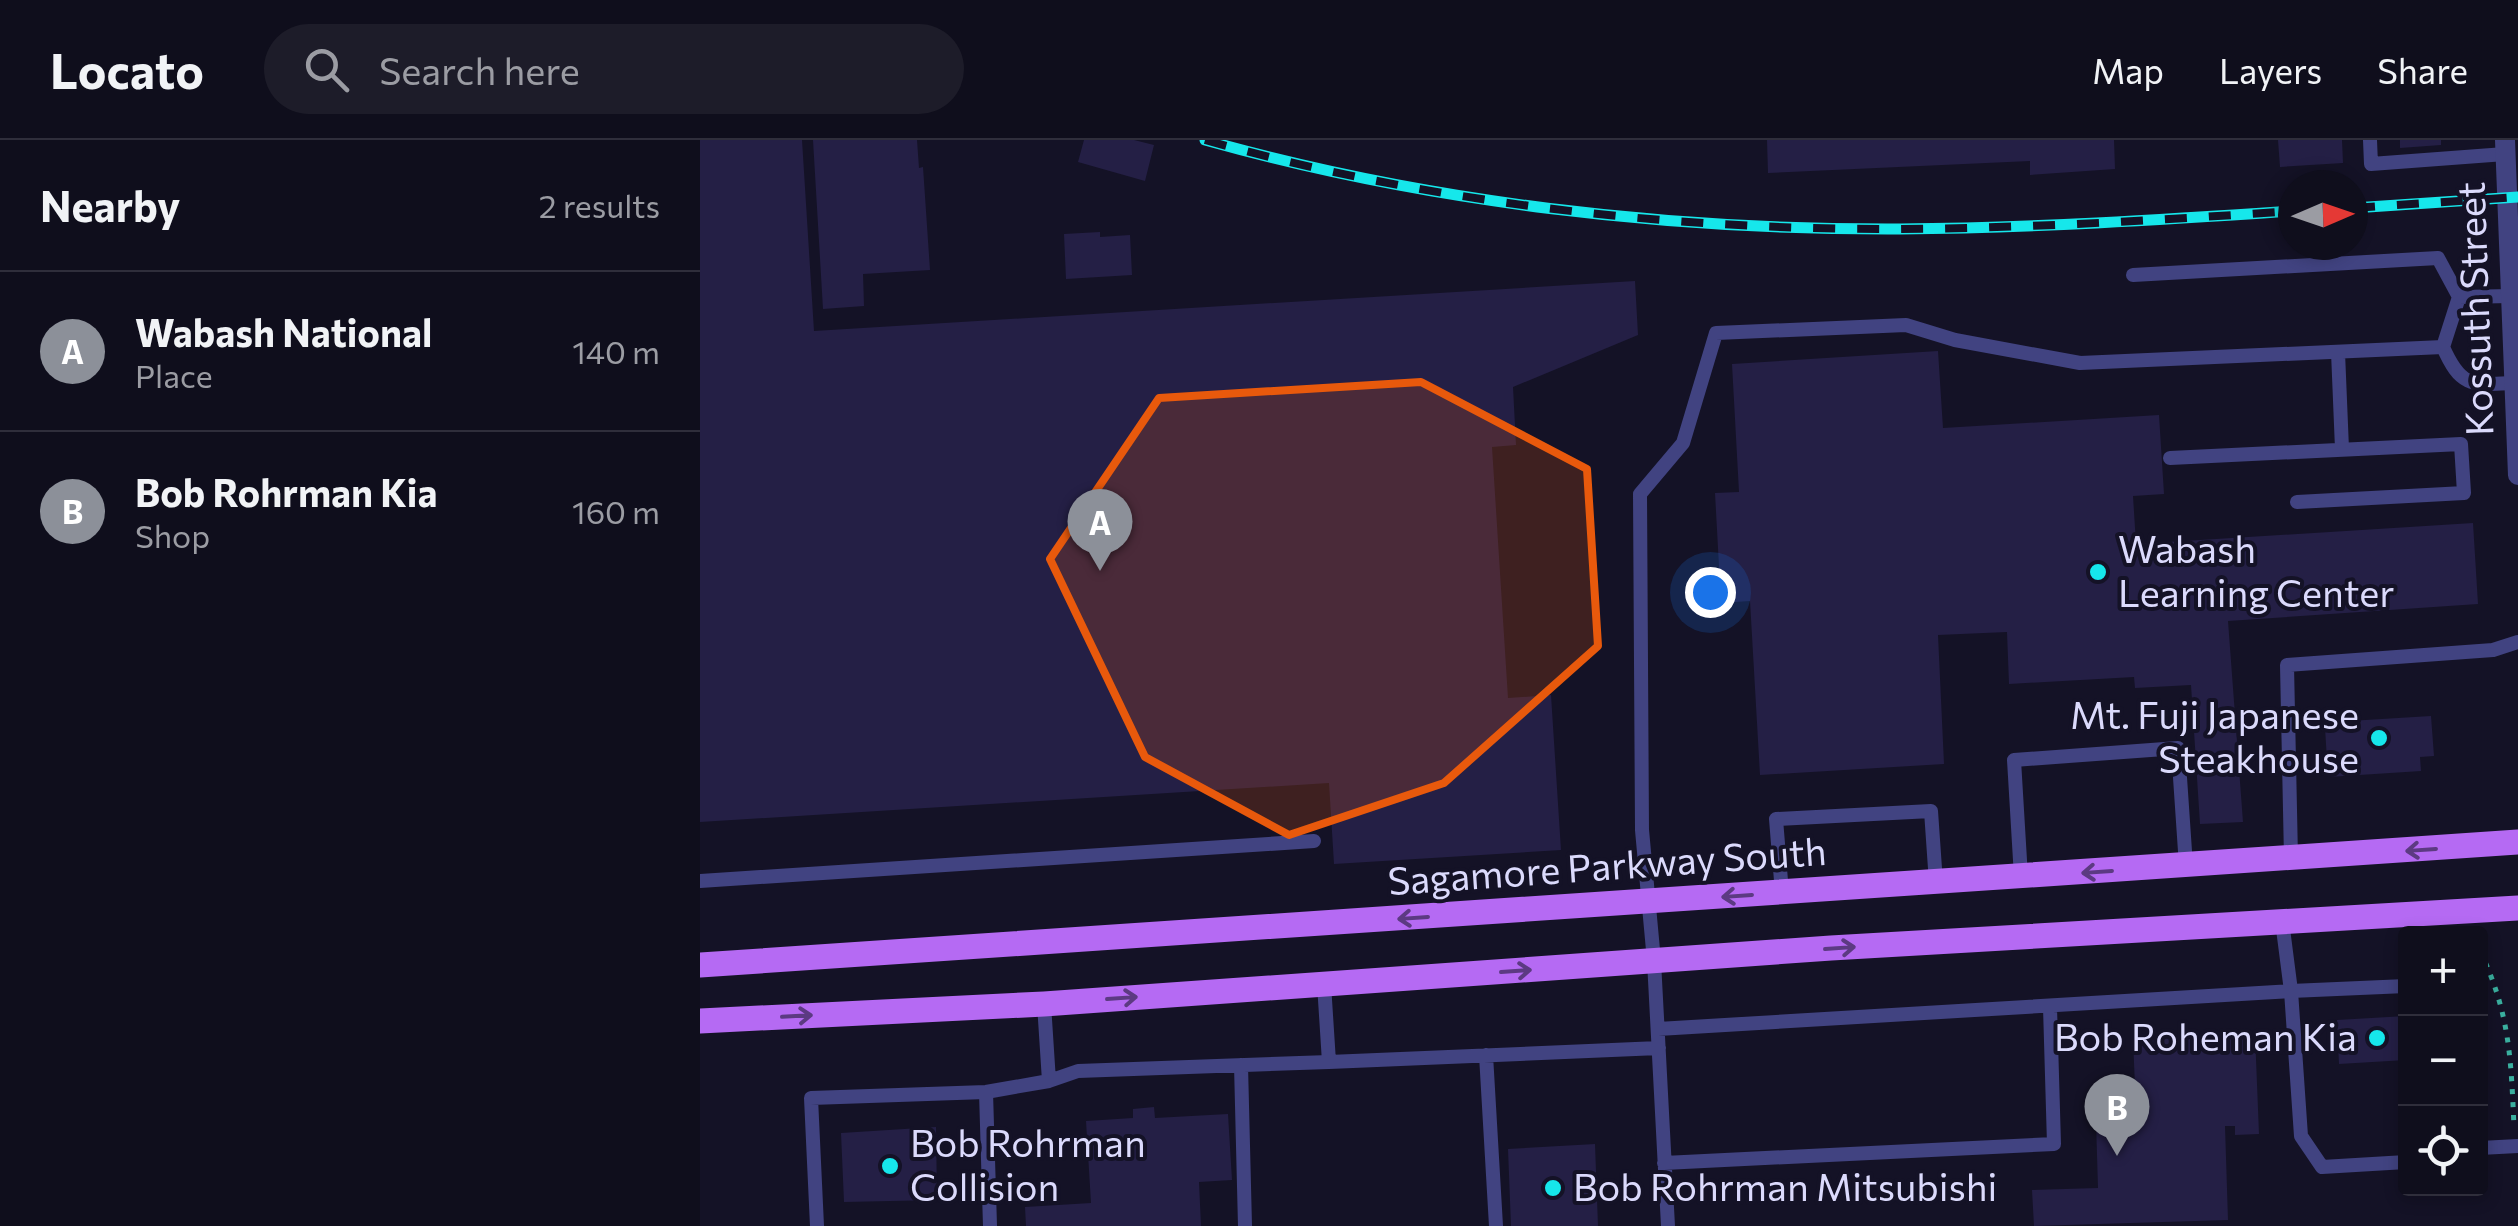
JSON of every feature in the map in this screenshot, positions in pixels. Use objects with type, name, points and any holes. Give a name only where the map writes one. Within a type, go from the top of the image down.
[{"type":"main road","name":"Sagamore Parkway South","points":[[700,965],[2518,842]]},
{"type":"main road","points":[[700,1021],[1044,1004],[1654,961],[2518,908]]},
{"type":"street","name":"Kossuth Street","points":[[2505,147],[2514,262],[2511,296],[2518,475]]},
{"type":"lane","points":[[2370,140],[2371,164],[2505,147]]},
{"type":"lane","points":[[2133,274],[2438,258],[2459,297],[2443,347],[2454,372],[2468,383],[2514,383]]},
{"type":"lane","points":[[2459,297],[2511,296]]},
{"type":"lane","points":[[1668,1226],[1654,961],[1642,830],[1640,494],[1682,443],[1716,333],[1906,325],[1954,340],[2080,364],[2443,347]]},
{"type":"lane","points":[[2338,352],[2342,450]]},
{"type":"lane","points":[[2170,458],[2462,444],[2464,493],[2296,502]]},
{"type":"lane","points":[[2290,858],[2287,664],[2493,650],[2518,642]]},
{"type":"lane","points":[[2021,877],[2014,760],[2178,748],[2186,866]]},
{"type":"lane","points":[[1782,893],[1776,819],[1931,811],[1936,883]]},
{"type":"lane","points":[[700,882],[1314,840]]},
{"type":"lane","points":[[2282,922],[2292,991],[2301,1136],[2322,1167],[2398,1162]]},
{"type":"lane","points":[[1324,984],[1329,1062]]},
{"type":"lane","points":[[1658,1029],[2398,986]]},
{"type":"lane","points":[[1044,1004],[1049,1081]]},
{"type":"lane","points":[[1664,1163],[2054,1144],[2050,1007]]},
{"type":"lane","points":[[817,1226],[811,1098],[986,1092],[1049,1081],[1078,1070],[1659,1048]]},
{"type":"lane","points":[[1486,1055],[1496,1226]]},
{"type":"lane","points":[[1241,1065],[1245,1226]]},
{"type":"lane","points":[[986,1092],[990,1226]]},
{"type":"lane","points":[[2488,1148],[2517,1146]]},
{"type":"path","points":[[2488,967],[2498,988],[2512,1060],[2517,1146]]},
{"type":"highlighted area","points":[[1421,382],[1587,469],[1598,646],[1444,783],[1289,835],[1145,757],[1050,559],[1159,398]]},
{"type":"building","points":[[700,140],[802,140],[814,331],[1635,281],[1638,335],[1513,387],[1516,445],[1492,447],[1508,698],[1551,695],[1561,850],[1334,864],[1329,783],[700,822]]},
{"type":"building","points":[[813,140],[917,140],[919,168],[923,167],[930,270],[863,274],[864,306],[823,309]]},
{"type":"building","points":[[1084,140],[1134,140],[1154,145],[1145,181],[1078,162]]},
{"type":"building","points":[[1767,140],[2114,140],[2115,169],[2030,175],[2030,161],[1768,173]]},
{"type":"building","points":[[2278,140],[2342,140],[2343,163],[2280,167]]},
{"type":"building","points":[[2400,140],[2441,140],[2441,145],[2400,148]]},
{"type":"building","points":[[1100,232],[1100,237],[1130,235],[1132,275],[1066,279],[1064,234]]},
{"type":"building","name":"Wabash Learning Center","points":[[1938,351],[1943,428],[2159,415],[2164,494],[2133,496],[2136,544],[2473,523],[2478,604],[2228,621],[2243,822],[2200,824],[2191,685],[2135,688],[2134,677],[2009,684],[2007,632],[1938,635],[1944,764],[1760,775],[1750,601],[1721,603],[1715,493],[1739,492],[1732,364]]},
{"type":"building","name":"Mt. Fuji Japanese Steakhouse","points":[[2349,710],[2349,721],[2431,716],[2434,756],[2420,757],[2421,771],[2328,777],[2324,711]]},
{"type":"building","points":[[2398,1016],[2398,1060],[2339,1064],[2337,1020]]},
{"type":"building","points":[[2255,1034],[2259,1134],[2235,1135],[2235,1126],[2225,1126],[2228,1220],[2034,1226],[2032,1190],[2098,1188],[2095,1088],[2135,1087],[2133,1038]]},
{"type":"building","points":[[1154,1107],[1155,1118],[1228,1114],[1232,1180],[1199,1182],[1201,1226],[1026,1226],[1025,1207],[1091,1203],[1086,1121],[1133,1118],[1133,1109]]},
{"type":"building","name":"Bob Rohrman Collision","points":[[936,1127],[937,1200],[844,1202],[841,1133]]},
{"type":"building","name":"Bob Rohrman Mitsubishi","points":[[1595,1144],[1598,1226],[1511,1226],[1508,1149]]},
{"type":"railway","points":[[1205,140],[1376,181],[1462,196],[1638,218],[1725,224],[1949,228],[2278,212]]},
{"type":"railway","points":[[2368,207],[2518,197]]},
{"type":"place","name":"Wabash National","points":[[1100,571]]},
{"type":"place","name":"Wabash Learning Center","points":[[2098,572]]},
{"type":"place","name":"Mt. Fuji Japanese Steakhouse","points":[[2379,738]]},
{"type":"place","name":"Bob Roheman Kia","points":[[2377,1038]]},
{"type":"place","name":"Bob Rohrman Kia","points":[[2117,1156]]},
{"type":"place","name":"Bob Rohrman Collision","points":[[890,1166]]},
{"type":"place","name":"Bob Rohrman Mitsubishi","points":[[1553,1188]]}]
